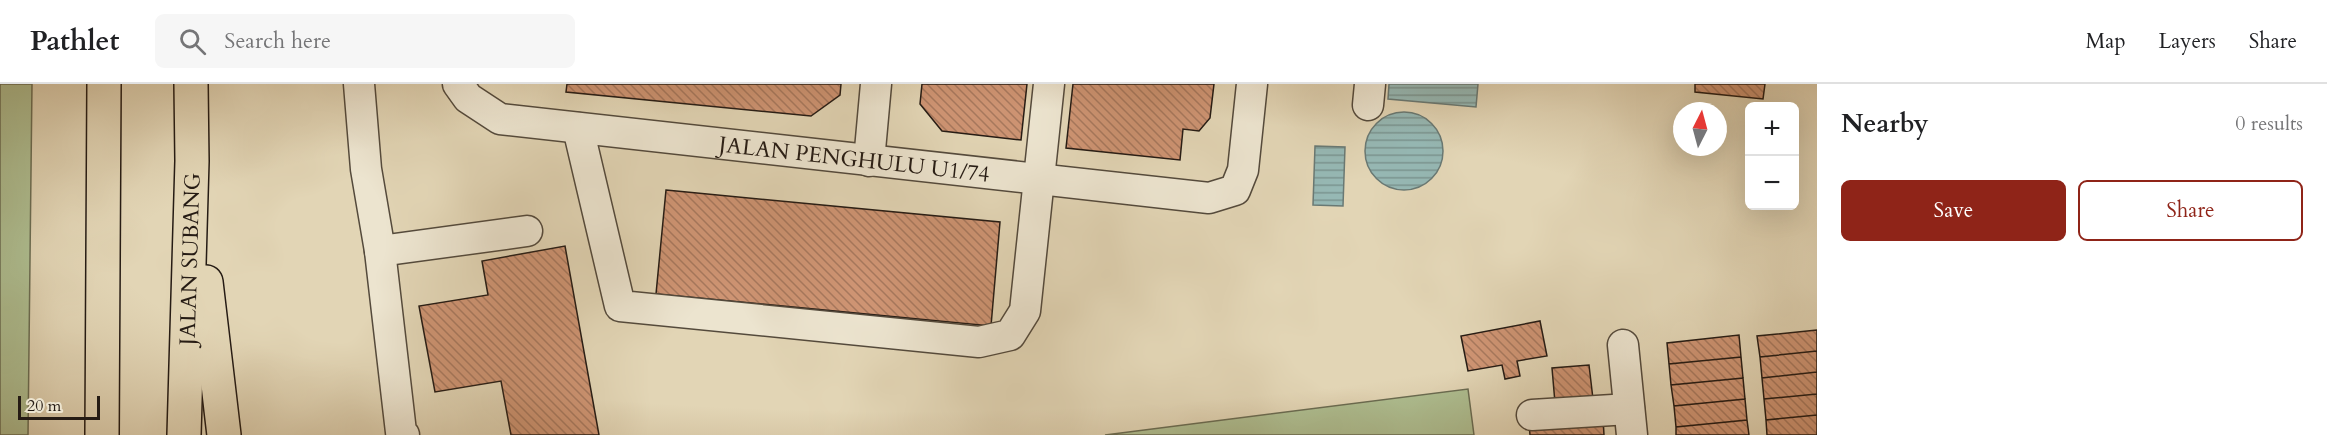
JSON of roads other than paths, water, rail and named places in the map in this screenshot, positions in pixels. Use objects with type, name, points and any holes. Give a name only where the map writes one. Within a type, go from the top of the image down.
[{"type":"main road","points":[[102,435],[105,84]]},
{"type":"main road","name":"JALAN SUBANG","points":[[184,435],[192,161],[191,84]]},
{"type":"main road","points":[[192,161],[212,350],[224,435]]},
{"type":"street","points":[[359,84],[366,170],[380,251],[401,432],[404,435]]},
{"type":"street","name":"JALAN PENGHULU U1/74","points":[[458,84],[468,99],[500,119],[1209,198],[1234,190],[1243,170],[1252,84]]},
{"type":"street","points":[[869,161],[876,84]]},
{"type":"street","points":[[578,128],[620,306],[978,342],[1010,335],[1025,311],[1049,84]]},
{"type":"street","points":[[380,251],[527,231]]},
{"type":"street","points":[[1532,416],[1630,422],[1623,345]]},
{"type":"water","points":[[1389,84],[1478,84],[1476,107],[1388,99]]},
{"type":"water","points":[[1404,112],[1419,115],[1436,129],[1443,151],[1440,166],[1426,183],[1404,190],[1389,187],[1372,173],[1365,151],[1368,136],[1382,119]]},
{"type":"water","points":[[1315,146],[1345,147],[1343,206],[1313,205]]}]
